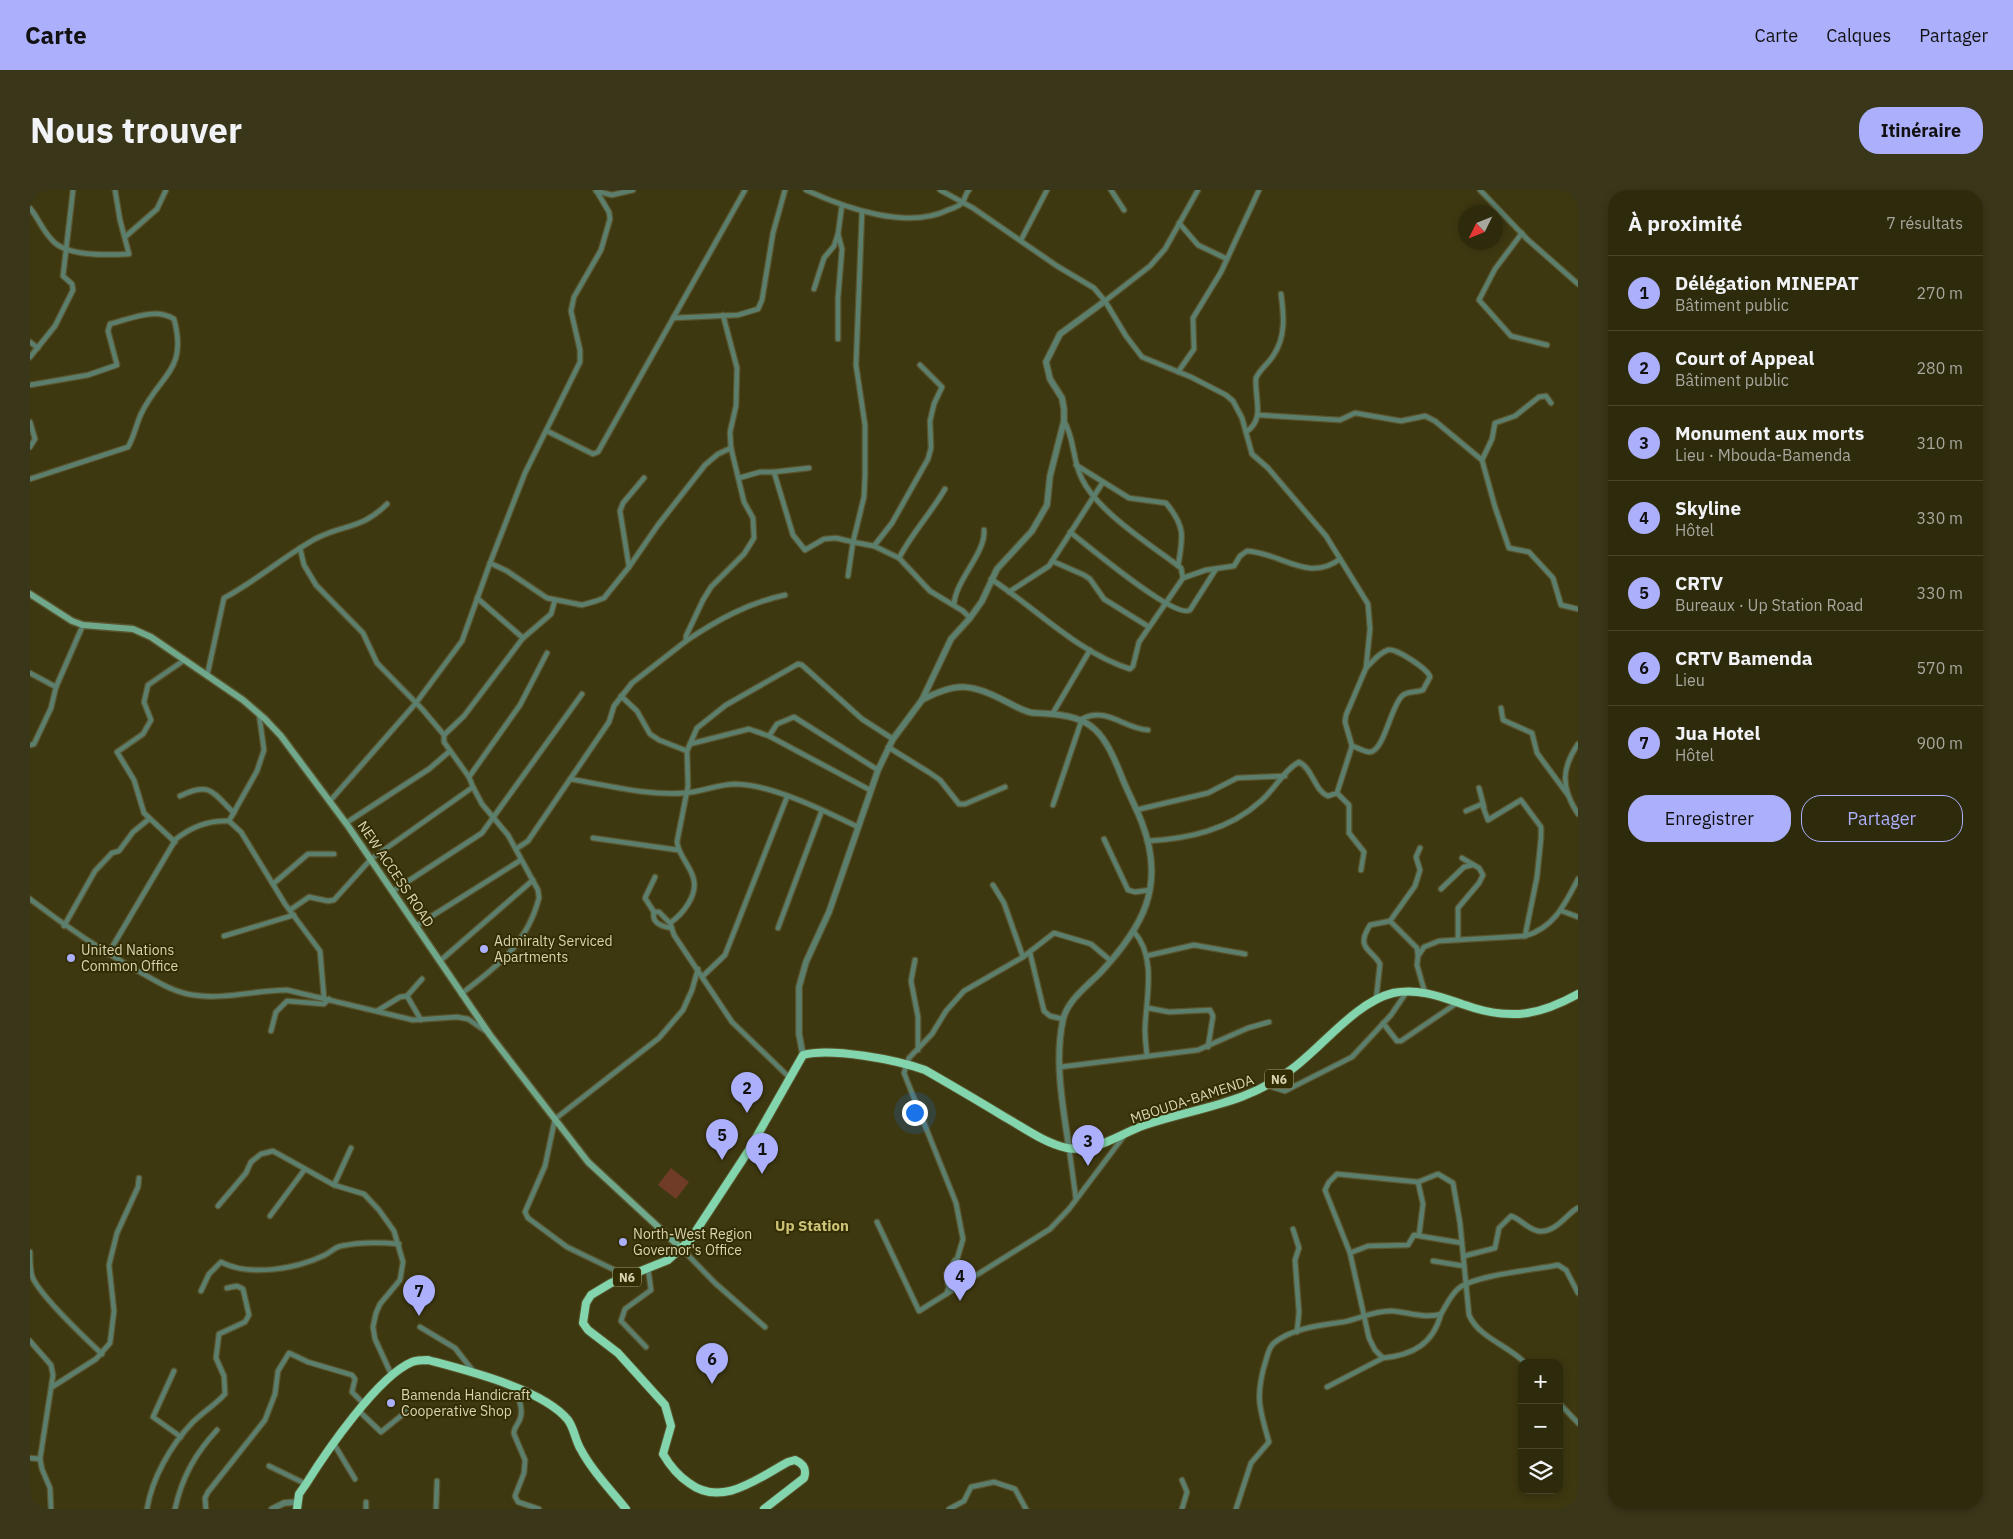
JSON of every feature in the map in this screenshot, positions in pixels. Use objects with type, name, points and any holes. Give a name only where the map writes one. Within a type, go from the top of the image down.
[{"type":"highway","name":"MBOUDA-BAMENDA","points":[[906,1063],[925,1070],[1038,1136],[1069,1148],[1095,1146],[1142,1126],[1230,1102],[1269,1086],[1293,1068],[1360,1010],[1376,1000],[1395,993],[1425,993],[1508,1016],[1534,1013],[1559,1005],[1578,994]]},
{"type":"highway","name":"N6","points":[[764,1509],[804,1478],[806,1472],[804,1466],[795,1460],[788,1462],[734,1490],[712,1493],[697,1489],[678,1475],[664,1454],[671,1426],[665,1405],[618,1354],[583,1323],[583,1313],[591,1295],[611,1283],[668,1260],[682,1249],[749,1150],[803,1055],[813,1052],[906,1063]]},
{"type":"highway","points":[[297,1506],[306,1484],[358,1410],[392,1376],[404,1367],[417,1360],[428,1360],[513,1386],[536,1397],[567,1419],[590,1465],[626,1509]]},
{"type":"main road","name":"NEW ACCESS ROAD","points":[[30,594],[60,615],[83,625],[133,629],[151,638],[259,713],[282,736],[346,823],[490,1035],[588,1162],[682,1249]]},
{"type":"street","points":[[30,357],[56,326],[73,290],[72,284],[63,277],[64,247],[73,190]]},
{"type":"street","points":[[30,208],[51,240],[64,247],[84,254],[129,254],[115,190]]},
{"type":"street","points":[[125,237],[157,209],[166,190]]},
{"type":"street","points":[[596,191],[612,195],[633,190]]},
{"type":"street","points":[[547,432],[593,454],[598,452],[745,190]]},
{"type":"street","points":[[672,318],[749,313],[758,309],[764,287],[773,233],[785,190]]},
{"type":"street","points":[[806,190],[862,212],[904,217],[934,216],[962,203],[968,190]]},
{"type":"street","points":[[940,190],[1094,288],[1106,301],[1126,336],[1142,357],[1178,372],[1226,396],[1238,409],[1252,454],[1268,468],[1326,536],[1368,604],[1370,629],[1366,668],[1345,722],[1352,746],[1337,793]]},
{"type":"street","points":[[1021,240],[1047,190]]},
{"type":"street","points":[[1111,190],[1124,210]]},
{"type":"street","points":[[803,1055],[799,1034],[799,987],[806,962],[829,912],[870,790],[888,747],[922,700],[951,639],[982,601],[997,569],[1032,531],[1047,505],[1050,476],[1064,421],[1062,398],[1046,370],[1048,354],[1060,334],[1150,266],[1165,249],[1198,190]]},
{"type":"street","points":[[1178,372],[1194,349],[1193,318],[1218,278],[1259,190]]},
{"type":"street","points":[[1480,190],[1522,234],[1578,284]]},
{"type":"street","points":[[330,801],[416,703],[462,641],[490,563],[526,473],[580,362],[580,350],[571,311],[574,297],[601,250],[608,231],[609,212],[596,191]]},
{"type":"street","points":[[814,289],[824,258],[834,246],[838,234],[842,205]]},
{"type":"street","points":[[848,576],[853,542],[864,497],[865,475],[864,425],[856,365],[862,212]]},
{"type":"street","points":[[1179,223],[1198,244],[1227,259]]},
{"type":"street","points":[[838,234],[842,249],[838,339]]},
{"type":"street","points":[[1522,234],[1496,270],[1479,300],[1511,336],[1547,345]]},
{"type":"street","points":[[1246,432],[1254,427],[1258,415],[1256,378],[1279,346],[1284,320],[1281,294]]},
{"type":"street","points":[[30,385],[88,375],[117,364],[108,331],[110,324],[153,313],[166,314],[174,319],[179,341],[178,352],[166,379],[141,415],[128,447],[30,479]]},
{"type":"street","points":[[686,641],[686,636],[711,587],[744,554],[754,538],[753,518],[744,502],[731,448],[730,432],[736,406],[737,368],[723,315]]},
{"type":"street","points":[[30,342],[38,348]]},
{"type":"street","points":[[874,546],[892,523],[930,452],[930,421],[934,404],[942,387],[940,382],[920,365]]},
{"type":"street","points":[[1482,460],[1492,439],[1495,423],[1515,416],[1539,397],[1546,396],[1551,403]]},
{"type":"street","points":[[1258,415],[1340,420],[1355,413],[1401,421],[1425,416],[1434,421],[1482,460],[1509,548],[1529,552],[1553,578],[1561,605],[1578,609]]},
{"type":"street","points":[[991,579],[1030,609],[1090,650],[1111,662],[1131,668],[1139,642],[1183,578],[1183,572],[1178,566],[1093,499],[1076,465],[1072,435],[1064,421]]},
{"type":"street","points":[[30,422],[35,439],[30,446]]},
{"type":"street","points":[[490,563],[507,571],[530,588],[555,600],[582,605],[604,598],[629,567],[658,524],[705,465],[718,454],[731,448]]},
{"type":"street","points":[[1076,465],[1129,498],[1166,503],[1182,530],[1183,538],[1178,566]]},
{"type":"street","points":[[739,478],[760,472],[809,468]]},
{"type":"street","points":[[774,472],[793,535],[800,545],[808,549],[824,539],[830,539],[874,546],[899,558],[930,591],[954,604],[970,618]]},
{"type":"street","points":[[629,567],[620,512],[623,503],[644,478]]},
{"type":"street","points":[[1010,592],[1044,570],[1052,561],[1103,482]]},
{"type":"street","points":[[899,558],[913,533],[929,516],[945,488]]},
{"type":"street","points":[[207,676],[224,598],[249,585],[300,548],[323,536],[362,524],[387,504]]},
{"type":"street","points":[[954,604],[957,588],[983,539],[984,530]]},
{"type":"street","points":[[1070,532],[1164,604],[1187,612],[1216,569]]},
{"type":"street","points":[[300,548],[304,565],[316,585],[363,633],[377,663],[416,703],[444,736],[444,742],[469,777],[482,804],[508,836],[533,880],[539,898],[517,947],[486,976],[461,994]]},
{"type":"street","points":[[1183,578],[1234,566],[1240,556],[1247,551],[1311,569],[1328,568],[1340,559]]},
{"type":"street","points":[[1052,561],[1090,579],[1104,599],[1149,627]]},
{"type":"street","points":[[516,849],[528,841],[609,722],[614,706],[640,674],[686,641],[738,610],[760,600],[785,595]]},
{"type":"street","points":[[477,598],[523,638]]},
{"type":"street","points":[[444,736],[464,716],[523,638],[551,614],[555,600]]},
{"type":"street","points":[[30,745],[34,744],[46,720],[56,687],[83,625]]},
{"type":"street","points":[[1053,713],[1090,650]]},
{"type":"street","points":[[1352,746],[1368,752],[1375,750],[1380,743],[1399,699],[1407,692],[1424,690],[1430,677],[1428,672],[1391,650],[1385,651],[1366,668]]},
{"type":"street","points":[[469,777],[520,705],[548,653]]},
{"type":"street","points":[[175,842],[149,819],[141,808],[132,774],[119,759],[117,752],[144,734],[151,720],[144,702],[148,685],[183,661]]},
{"type":"street","points":[[671,926],[688,904],[695,885],[694,878],[678,850],[677,842],[688,786],[687,751],[700,725],[726,705],[798,664],[862,718],[893,740]]},
{"type":"street","points":[[30,673],[56,687]]},
{"type":"street","points":[[922,700],[955,686],[976,687],[1032,713],[1053,713],[1082,719],[1094,726],[1111,750],[1147,841],[1152,870],[1152,890],[1134,932],[1111,961],[1072,1002],[1063,1019],[1060,1067],[1076,1199]]},
{"type":"street","points":[[393,891],[482,833],[582,694]]},
{"type":"street","points":[[621,696],[637,711],[650,734],[659,740],[687,751]]},
{"type":"street","points":[[1501,708],[1501,716],[1506,722],[1532,733],[1536,753],[1568,795],[1578,814]]},
{"type":"street","points":[[229,821],[257,771],[264,750],[259,713]]},
{"type":"street","points":[[1053,805],[1082,719],[1088,716],[1108,715],[1139,730],[1148,730]]},
{"type":"street","points":[[769,736],[776,724],[794,717],[878,770]]},
{"type":"street","points":[[690,744],[749,730],[769,736],[870,790]]},
{"type":"street","points":[[1568,795],[1564,774],[1571,754],[1578,744]]},
{"type":"street","points":[[888,747],[930,773],[959,804],[965,804],[1005,787]]},
{"type":"street","points":[[346,823],[429,769],[450,751]]},
{"type":"street","points":[[1147,841],[1182,839],[1209,831],[1251,810],[1299,762],[1305,766],[1323,794],[1328,796],[1337,793]]},
{"type":"street","points":[[1136,810],[1208,793],[1237,778],[1285,776]]},
{"type":"street","points":[[570,780],[664,793],[686,794],[712,786],[736,784],[787,797],[822,810],[858,827]]},
{"type":"street","points":[[290,910],[309,897],[328,901],[334,900],[371,859],[473,787]]},
{"type":"street","points":[[180,796],[196,788],[206,788],[234,813]]},
{"type":"street","points":[[1479,788],[1488,820]]},
{"type":"street","points":[[1337,793],[1348,805],[1349,833],[1364,852],[1361,870]]},
{"type":"street","points":[[703,976],[725,955],[787,797]]},
{"type":"street","points":[[1488,820],[1521,800],[1541,828],[1538,870],[1525,936]]},
{"type":"street","points":[[1466,811],[1482,804],[1488,820]]},
{"type":"street","points":[[778,928],[822,810]]},
{"type":"street","points":[[64,926],[95,871],[112,853],[119,851],[133,832],[149,819]]},
{"type":"street","points":[[108,954],[175,842],[191,828],[219,820],[229,821],[241,832],[290,910],[320,951],[326,999],[324,1004],[287,1001],[276,1012],[271,1031]]},
{"type":"street","points":[[593,838],[678,850]]},
{"type":"street","points":[[1104,839],[1128,890],[1135,892],[1152,890]]},
{"type":"street","points":[[1376,1000],[1380,964],[1366,949],[1364,944],[1370,925],[1390,921],[1415,886],[1420,870],[1416,858],[1420,848]]},
{"type":"street","points":[[273,884],[308,854],[334,854]]},
{"type":"street","points":[[1458,940],[1458,908],[1479,883],[1482,875],[1479,868],[1462,858]]},
{"type":"street","points":[[416,926],[521,860]]},
{"type":"street","points":[[1441,888],[1464,867],[1474,865]]},
{"type":"street","points":[[655,877],[645,898],[654,912],[656,922],[661,926],[671,926]]},
{"type":"street","points":[[1418,956],[1424,947],[1431,943],[1525,936],[1544,927],[1562,911],[1578,879]]},
{"type":"street","points":[[440,960],[533,880]]},
{"type":"street","points":[[993,885],[1004,904],[1023,957]]},
{"type":"street","points":[[30,899],[64,926],[108,954],[171,989],[192,995],[214,997],[266,990],[287,990],[421,1020],[457,1016],[468,1019],[490,1035]]},
{"type":"street","points":[[1562,911],[1578,917]]},
{"type":"street","points":[[654,912],[659,912],[671,926],[732,1022],[750,1042],[791,1079]]},
{"type":"street","points":[[224,936],[294,915]]},
{"type":"street","points":[[1390,921],[1417,948],[1417,965],[1425,993]]},
{"type":"street","points":[[1134,932],[1143,943],[1146,956],[1148,1008],[1145,1031],[1147,1056]]},
{"type":"street","points":[[947,1293],[963,1239],[962,1225],[956,1203],[904,1073],[906,1063],[964,991],[1030,953],[1048,936],[1054,933],[1091,944],[1111,961]]},
{"type":"street","points":[[1146,956],[1194,945],[1245,954]]},
{"type":"street","points":[[1030,953],[1044,1010],[1050,1016],[1063,1019]]},
{"type":"street","points":[[915,960],[911,981],[918,1011],[918,1050]]},
{"type":"street","points":[[628,1276],[567,1246],[528,1218],[524,1212],[545,1166],[555,1119],[659,1038],[684,1010],[698,969]]},
{"type":"street","points":[[377,1011],[400,997],[407,996],[422,979]]},
{"type":"street","points":[[1269,1086],[1285,1091],[1345,1062],[1358,1051],[1383,1023],[1406,993]]},
{"type":"street","points":[[407,996],[421,1020]]},
{"type":"street","points":[[1383,1023],[1396,1041],[1401,1041],[1458,1002]]},
{"type":"street","points":[[1148,1008],[1169,1012],[1210,1010],[1214,1016],[1208,1048]]},
{"type":"street","points":[[1060,1067],[1208,1048],[1248,1028],[1269,1022]]},
{"type":"street","points":[[877,1222],[919,1311],[1050,1229],[1076,1199],[1124,1135]]},
{"type":"street","points":[[334,1185],[351,1148]]},
{"type":"street","points":[[218,1206],[246,1172],[251,1162],[266,1152],[273,1151],[334,1185],[367,1196],[392,1227],[399,1244],[403,1262],[400,1280],[376,1313],[373,1326],[375,1338],[392,1376]]},
{"type":"street","points":[[270,1216],[305,1169]]},
{"type":"street","points":[[1383,1358],[1371,1345],[1366,1316],[1350,1253],[1325,1190],[1329,1182],[1337,1174],[1418,1182],[1438,1174],[1453,1183],[1464,1256],[1468,1308],[1473,1323],[1520,1359]]},
{"type":"street","points":[[52,1387],[102,1354],[110,1343],[114,1319],[109,1272],[111,1256],[117,1233],[138,1187],[139,1178]]},
{"type":"street","points":[[1418,1182],[1423,1204],[1418,1235]]},
{"type":"street","points":[[1464,1256],[1495,1248],[1499,1228],[1511,1216],[1529,1228],[1542,1231],[1563,1222],[1578,1208]]},
{"type":"street","points":[[1293,1229],[1299,1248],[1295,1260],[1299,1312],[1297,1332]]},
{"type":"street","points":[[1350,1253],[1368,1246],[1408,1245],[1413,1235],[1462,1243]]},
{"type":"street","points":[[201,1291],[209,1274],[221,1262],[246,1270],[264,1271],[324,1256],[341,1246],[384,1242],[399,1244]]},
{"type":"street","points":[[682,1249],[720,1288],[765,1327]]},
{"type":"street","points":[[30,1252],[30,1268],[37,1284],[77,1330],[102,1354]]},
{"type":"street","points":[[1433,1261],[1464,1266]]},
{"type":"street","points":[[1327,1387],[1383,1358],[1410,1351],[1426,1343],[1437,1330],[1441,1314],[1457,1290],[1466,1284],[1558,1266],[1566,1270],[1578,1293]]},
{"type":"street","points":[[646,1347],[621,1321],[625,1309],[651,1290],[648,1268]]},
{"type":"street","points":[[147,1509],[155,1480],[181,1437],[192,1423],[225,1394],[224,1376],[216,1358],[219,1334],[245,1322],[249,1315],[243,1289],[237,1286],[227,1288]]},
{"type":"street","points":[[1236,1509],[1251,1463],[1269,1442],[1258,1399],[1263,1369],[1269,1350],[1279,1340],[1297,1332],[1378,1312],[1392,1311],[1433,1317],[1441,1314]]},
{"type":"street","points":[[420,1327],[455,1348],[474,1373]]},
{"type":"street","points":[[30,1341],[51,1365],[53,1375],[40,1459],[50,1488],[52,1509]]},
{"type":"street","points":[[206,1509],[205,1498],[208,1492],[265,1420],[275,1394],[278,1371],[289,1353],[294,1353],[308,1362],[352,1375],[355,1379],[352,1392],[364,1404]]},
{"type":"street","points":[[174,1371],[153,1417],[181,1437]]},
{"type":"street","points":[[513,1386],[521,1406],[520,1420],[513,1430],[526,1460],[524,1473],[516,1491],[515,1500],[539,1509]]},
{"type":"street","points":[[1560,1404],[1578,1423]]},
{"type":"street","points":[[358,1410],[381,1432],[407,1411]]},
{"type":"street","points":[[175,1509],[180,1487],[187,1469],[201,1447],[217,1430]]},
{"type":"street","points":[[334,1444],[355,1479]]},
{"type":"street","points":[[30,1458],[40,1459]]},
{"type":"street","points":[[270,1466],[306,1484]]},
{"type":"street","points":[[1182,1480],[1186,1492],[1182,1509]]},
{"type":"street","points":[[436,1509],[438,1481]]},
{"type":"street","points":[[948,1509],[964,1501],[971,1487],[990,1482],[1015,1489],[1026,1509]]},
{"type":"street","points":[[366,1502],[366,1509]]},
{"type":"street","points":[[272,1509],[284,1504],[297,1506]]},
{"type":"shaded area","points":[[671,1168],[689,1182],[676,1199],[658,1185]]},
{"type":"place","name":"Admiralty Serviced Apartments","points":[[484,949]]},
{"type":"place","name":"United Nations Common Office","points":[[71,958]]},
{"type":"place","name":"Court of Appeal","points":[[747,1113]]},
{"type":"place","name":"CRTV","points":[[722,1160]]},
{"type":"place","name":"Monument aux morts","points":[[1088,1166]]},
{"type":"place","name":"Délégation MINEPAT","points":[[762,1174]]},
{"type":"place","name":"North-West Region Governor's Office","points":[[623,1242]]},
{"type":"place","name":"Skyline","points":[[960,1301]]},
{"type":"place","name":"Jua Hotel","points":[[419,1316]]},
{"type":"place","name":"CRTV Bamenda","points":[[712,1384]]},
{"type":"place","name":"Bamenda Handicraft Cooperative Shop","points":[[391,1403]]},
{"type":"district","name":"Up Station","points":[[812,1225]]}]
